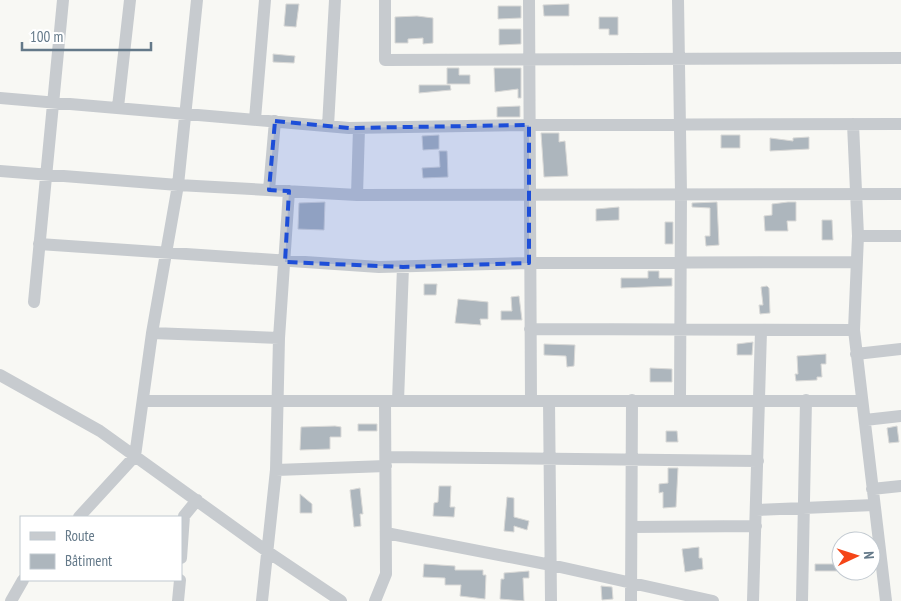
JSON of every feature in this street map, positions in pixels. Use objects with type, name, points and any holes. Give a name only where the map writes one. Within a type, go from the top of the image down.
[{"type":"street","points":[[34,302],[63,0]]},
{"type":"street","points":[[118,107],[130,0]]},
{"type":"street","points":[[80,516],[135,456],[152,333],[178,185],[197,0]]},
{"type":"street","points":[[255,119],[265,0]]},
{"type":"street","points":[[328,126],[335,0]]},
{"type":"street","points":[[384,0],[385,60],[901,58]]},
{"type":"street","points":[[529,0],[531,401]]},
{"type":"street","points":[[678,0],[681,193],[680,400]]},
{"type":"street","points":[[0,98],[359,128],[529,125],[901,124]]},
{"type":"street","points":[[269,190],[275,121]]},
{"type":"street","points":[[853,124],[858,236],[854,330],[886,601]]},
{"type":"street","points":[[357,195],[359,128]]},
{"type":"street","points":[[0,171],[178,185],[357,195],[529,193],[901,194]]},
{"type":"street","points":[[262,601],[276,470],[279,338],[290,191]]},
{"type":"street","points":[[858,236],[901,236]]},
{"type":"street","points":[[39,244],[379,268],[529,263],[857,262]]},
{"type":"street","points":[[398,401],[403,267]]},
{"type":"street","points":[[530,329],[854,330]]},
{"type":"street","points":[[753,601],[761,331]]},
{"type":"street","points":[[152,333],[279,338]]},
{"type":"street","points":[[856,354],[901,349]]},
{"type":"street","points":[[0,375],[100,431],[268,552],[324,597],[341,601]]},
{"type":"street","points":[[631,601],[632,400]]},
{"type":"street","points":[[802,601],[806,400]]},
{"type":"street","points":[[144,401],[862,401]]},
{"type":"street","points":[[375,601],[386,574],[385,401]]},
{"type":"street","points":[[549,401],[551,601]]},
{"type":"street","points":[[865,420],[901,416]]},
{"type":"street","points":[[276,470],[386,462],[549,458],[758,461]]},
{"type":"street","points":[[872,489],[901,486]]},
{"type":"street","points":[[182,544],[184,516],[197,500]]},
{"type":"street","points":[[756,510],[874,505]]},
{"type":"street","points":[[632,526],[756,526]]},
{"type":"street","points":[[386,533],[551,565],[632,583],[686,598],[713,601]]},
{"type":"street","points":[[11,601],[22,581]]},
{"type":"street","points":[[178,601],[180,581]]},
{"type":"highlighted area","points":[[275,121],[349,128],[529,125],[529,263],[403,267],[285,262],[289,191],[269,190]]},
{"type":"building","points":[[286,4],[299,4],[296,27],[284,26]]},
{"type":"building","points":[[569,4],[569,16],[544,16],[543,5]]},
{"type":"building","points":[[498,6],[521,6],[521,18],[498,19]]},
{"type":"building","points":[[417,16],[433,18],[433,43],[423,44],[423,38],[408,39],[408,43],[395,43],[395,17]]},
{"type":"building","points":[[599,17],[618,17],[618,35],[609,35],[609,29],[599,29]]},
{"type":"building","points":[[499,29],[521,29],[521,44],[499,45]]},
{"type":"building","points":[[273,54],[295,56],[294,63],[273,62]]},
{"type":"building","points":[[447,68],[459,68],[459,75],[470,75],[470,84],[447,84]]},
{"type":"building","points":[[494,68],[521,68],[521,98],[518,98],[518,89],[495,92]]},
{"type":"building","points":[[419,85],[450,85],[451,90],[419,93]]},
{"type":"building","points":[[520,106],[520,117],[497,117],[497,107]]},
{"type":"building","points":[[541,133],[559,133],[559,142],[565,141],[568,176],[544,177]]},
{"type":"building","points":[[439,135],[439,149],[423,150],[422,136]]},
{"type":"building","points":[[721,135],[740,135],[740,148],[721,148]]},
{"type":"building","points":[[809,137],[809,149],[770,151],[770,138],[793,141],[793,138]]},
{"type":"building","points":[[439,151],[447,151],[448,177],[423,178],[422,168],[440,167]]},
{"type":"building","points":[[325,202],[324,230],[298,229],[299,203]]},
{"type":"building","points":[[717,202],[719,245],[706,246],[705,236],[710,236],[710,208],[692,207],[692,203]]},
{"type":"building","points":[[796,202],[796,221],[787,221],[788,231],[765,231],[764,216],[772,215],[772,204]]},
{"type":"building","points":[[619,207],[619,220],[596,221],[596,209]]},
{"type":"building","points":[[822,220],[832,220],[833,240],[822,240]]},
{"type":"building","points":[[665,222],[673,222],[673,244],[665,244]]},
{"type":"building","points":[[648,271],[659,271],[659,278],[672,278],[672,286],[621,288],[621,278],[648,278]]},
{"type":"building","points":[[424,284],[437,284],[436,295],[424,295]]},
{"type":"building","points":[[767,286],[769,288],[770,313],[760,314],[759,305],[763,305],[761,287]]},
{"type":"building","points":[[519,296],[522,320],[501,320],[501,311],[512,311],[511,297]]},
{"type":"building","points":[[458,299],[488,302],[488,319],[480,319],[481,325],[455,323]]},
{"type":"building","points":[[753,342],[752,355],[737,355],[737,344]]},
{"type":"building","points":[[544,344],[575,345],[574,366],[567,367],[566,356],[544,355]]},
{"type":"building","points":[[826,354],[826,364],[821,364],[822,377],[817,377],[817,380],[796,381],[795,374],[798,374],[797,356]]},
{"type":"building","points":[[650,368],[672,369],[672,382],[650,382]]},
{"type":"building","points":[[358,424],[377,424],[377,431],[358,431]]},
{"type":"building","points":[[897,426],[899,442],[889,443],[887,428]]},
{"type":"building","points":[[301,427],[341,427],[341,437],[330,437],[330,449],[300,450]]},
{"type":"building","points":[[666,431],[677,431],[678,442],[666,442]]},
{"type":"building","points":[[668,468],[678,468],[676,507],[663,508],[663,492],[659,493],[659,484],[668,483]]},
{"type":"building","points":[[439,486],[451,486],[450,507],[455,507],[454,517],[433,516],[434,503],[438,502]]},
{"type":"building","points":[[360,488],[363,514],[360,514],[361,526],[354,527],[350,490]]},
{"type":"building","points":[[300,494],[312,504],[312,513],[300,513]]},
{"type":"building","points":[[507,497],[514,498],[514,517],[529,521],[527,530],[514,526],[514,532],[504,531]]},
{"type":"building","points":[[699,547],[699,558],[702,558],[703,569],[685,572],[682,549]]},
{"type":"building","points":[[424,564],[455,566],[455,570],[483,570],[483,575],[486,575],[485,599],[460,596],[461,585],[445,585],[445,578],[423,577]]},
{"type":"building","points":[[815,564],[831,564],[831,571],[815,571]]},
{"type":"building","points":[[529,571],[529,578],[523,578],[524,601],[500,599],[501,579],[504,579],[504,573]]},
{"type":"building","points":[[601,586],[612,587],[613,599],[602,600]]}]
